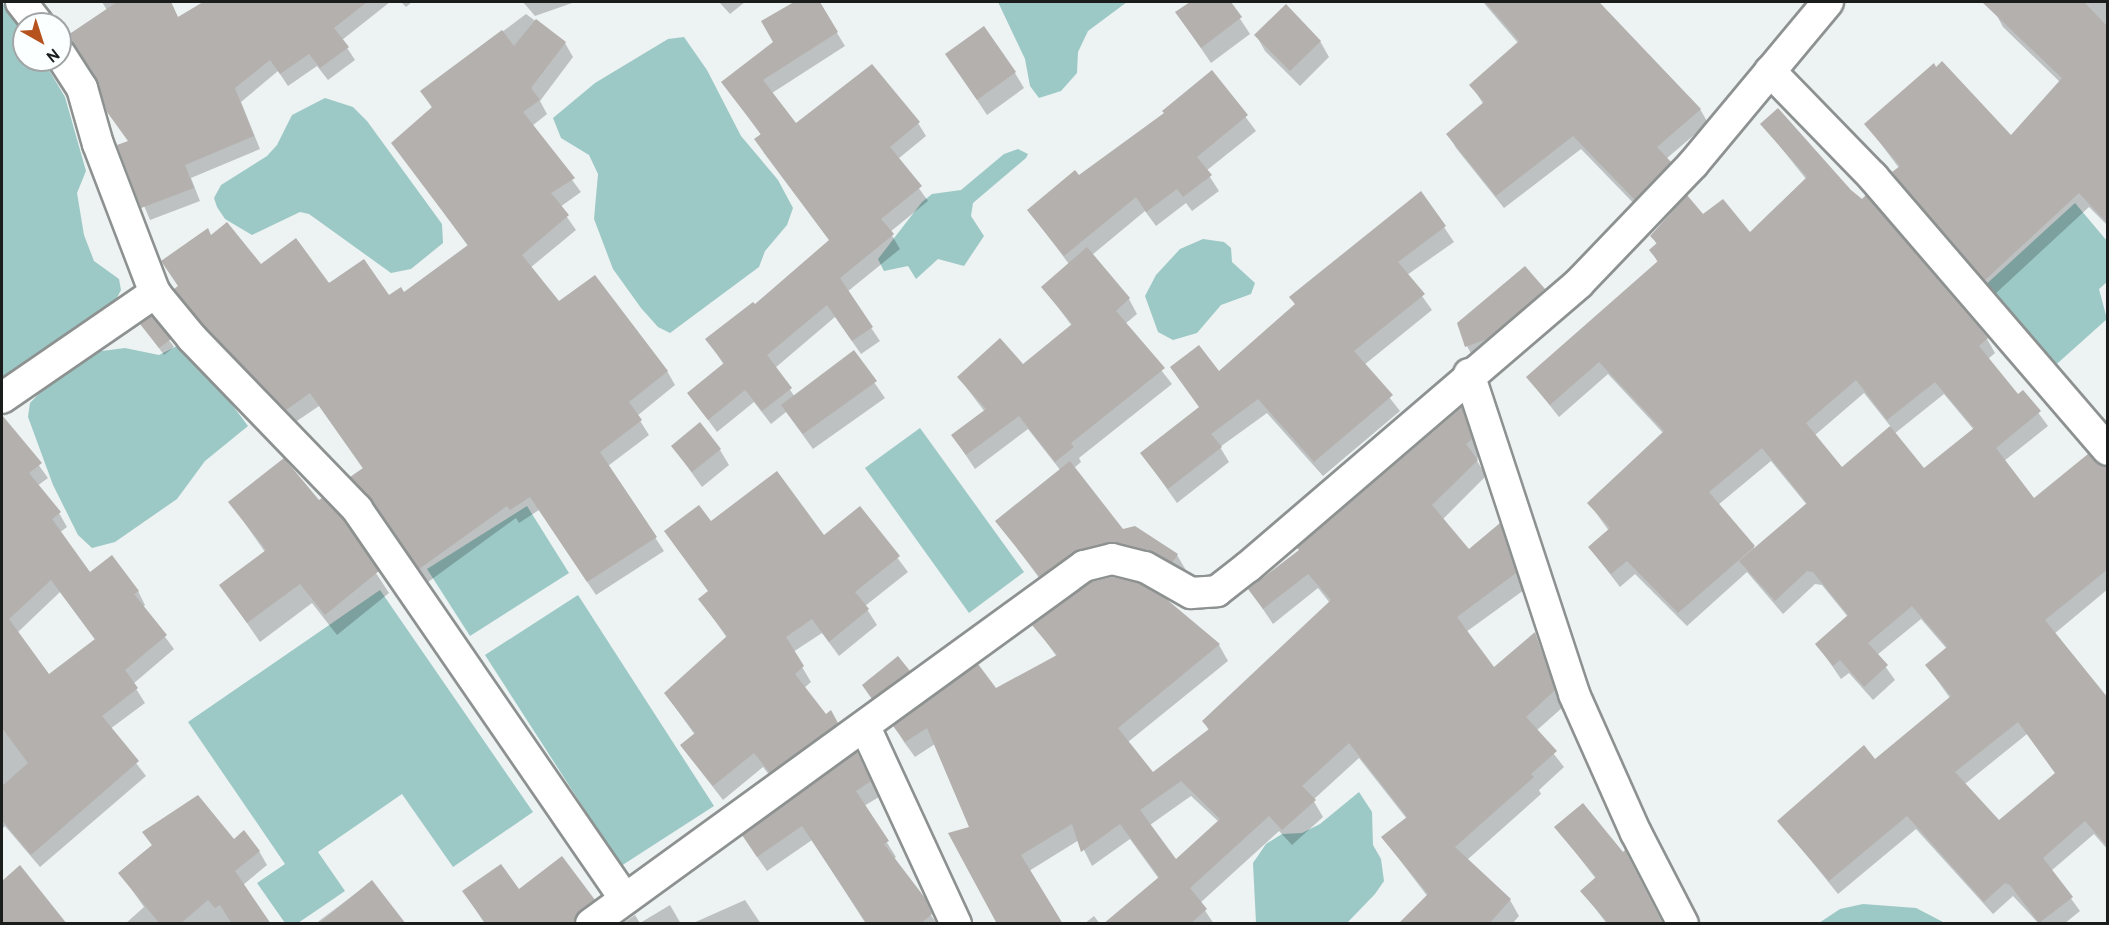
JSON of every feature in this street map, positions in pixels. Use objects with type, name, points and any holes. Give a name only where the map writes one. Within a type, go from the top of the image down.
[{"type":"street","points":[[591,924],[1084,566],[1112,559],[1145,567],[1191,593],[1217,591],[1345,484],[1469,374],[1579,283],[1693,164],[1828,2]]},
{"type":"street","points":[[72,72],[82,88],[98,144],[155,293],[192,338],[357,509],[625,899]]},
{"type":"street","points":[[1770,72],[1873,177],[2108,450]]},
{"type":"street","points":[[2,398],[155,293]]},
{"type":"street","points":[[1469,374],[1574,694],[1636,833],[1683,924]]},
{"type":"street","points":[[865,727],[956,924]]},
{"type":"water","points":[[2,2],[12,15],[12,72],[50,72],[65,97],[86,171],[77,193],[84,235],[94,261],[119,279],[121,290],[112,307],[2,382]]},
{"type":"water","points":[[998,2],[1127,2],[1088,31],[1078,52],[1077,73],[1061,91],[1039,98],[1030,86],[1025,59]]},
{"type":"water","points":[[684,37],[707,70],[741,136],[778,180],[793,208],[787,225],[765,251],[759,267],[670,333],[658,327],[641,308],[613,269],[594,219],[598,174],[589,155],[561,138],[553,118],[595,83],[668,39]]},
{"type":"water","points":[[325,98],[353,107],[367,121],[442,224],[443,243],[411,269],[391,273],[309,214],[300,212],[252,235],[225,219],[217,207],[214,198],[221,185],[267,156],[277,145],[292,115]]},
{"type":"water","points":[[1018,149],[1028,154],[1026,158],[973,203],[971,216],[984,236],[964,266],[938,259],[916,279],[908,266],[884,271],[878,259],[922,202],[932,194],[961,190],[1004,154]]},
{"type":"water","points":[[2075,203],[2107,241],[2107,282],[2099,289],[2107,319],[2050,370],[1981,289]]},
{"type":"water","points":[[1203,239],[1224,242],[1231,248],[1232,262],[1255,283],[1251,294],[1221,305],[1197,333],[1173,340],[1158,332],[1145,296],[1156,275],[1180,249]]},
{"type":"water","points":[[185,342],[248,426],[205,461],[177,499],[115,542],[92,548],[78,535],[53,485],[28,417],[30,403],[53,379],[94,352],[125,348],[159,355]]},
{"type":"water","points":[[920,428],[1024,572],[969,613],[865,468]]},
{"type":"water","points":[[527,506],[569,573],[470,636],[427,569]]},
{"type":"water","points":[[380,590],[533,812],[453,867],[402,794],[318,852],[345,891],[298,923],[285,923],[257,883],[285,864],[188,722]]},
{"type":"water","points":[[578,595],[714,806],[621,866],[485,655]]},
{"type":"water","points":[[1359,792],[1372,812],[1373,845],[1381,859],[1384,881],[1375,894],[1347,923],[1256,923],[1253,863],[1266,844],[1282,834],[1302,833],[1320,824]]},
{"type":"water","points":[[1863,904],[1916,908],[1945,923],[1819,923],[1840,909]]},
{"type":"building","points":[[117,2],[171,2],[178,17],[203,2],[367,2],[334,28],[349,47],[320,68],[309,54],[280,74],[270,60],[235,88],[254,136],[185,165],[194,188],[141,208],[117,145],[128,141],[107,112],[95,76],[72,41],[72,32]]},
{"type":"building","points":[[794,2],[820,2],[838,32],[763,80],[796,123],[872,64],[920,122],[890,147],[922,186],[881,219],[894,234],[840,278],[873,327],[852,341],[827,305],[767,355],[792,388],[762,411],[745,390],[708,420],[687,393],[724,363],[705,339],[753,302],[755,304],[829,240],[754,139],[761,134],[721,82],[773,42],[761,21]]},
{"type":"building","points":[[1190,2],[1231,2],[1242,17],[1201,48],[1175,12]]},
{"type":"building","points":[[1485,2],[1599,2],[1701,109],[1657,147],[1671,162],[1635,200],[1573,136],[1496,196],[1446,134],[1484,102],[1469,85],[1519,41]]},
{"type":"building","points":[[1982,2],[2084,2],[2108,27],[2108,224],[2079,193],[1985,280],[1892,172],[1900,166],[1864,124],[1934,63],[1936,67],[1942,61],[2011,135],[2062,78]]},
{"type":"building","points":[[1286,4],[1321,41],[1290,71],[1254,35]]},
{"type":"building","points":[[536,19],[566,42],[531,88],[540,100],[523,112],[575,178],[551,193],[569,215],[522,255],[559,301],[595,275],[668,371],[629,402],[642,420],[600,452],[657,537],[587,582],[530,497],[510,510],[507,506],[419,569],[371,499],[350,477],[363,468],[310,393],[286,410],[205,327],[174,289],[178,286],[161,261],[208,228],[211,235],[227,222],[261,264],[296,238],[329,283],[364,259],[389,295],[401,287],[404,292],[468,245],[391,143],[432,107],[420,91],[502,30],[514,46]]},
{"type":"building","points":[[984,26],[1016,72],[977,100],[945,54]]},
{"type":"building","points":[[1212,70],[1248,115],[1197,157],[1212,175],[1183,197],[1177,189],[1146,212],[1136,197],[1064,256],[1027,210],[1075,170],[1079,175],[1164,113],[1162,111]]},
{"type":"building","points":[[1778,108],[1851,190],[1862,199],[1866,195],[1988,338],[1979,346],[2018,394],[2023,390],[2041,411],[1996,448],[2034,498],[2088,454],[2108,467],[2108,569],[2045,620],[2108,698],[2108,847],[2085,821],[2043,858],[2073,897],[2039,923],[2010,885],[2005,883],[1984,902],[1907,816],[1829,881],[1777,821],[1864,745],[1875,759],[1951,696],[1925,665],[1947,647],[1912,606],[1868,643],[1888,665],[1864,687],[1840,660],[1833,666],[1815,644],[1848,615],[1813,572],[1807,571],[1775,601],[1739,561],[1807,503],[1762,448],[1709,492],[1755,546],[1678,613],[1627,561],[1611,574],[1588,547],[1610,528],[1587,503],[1664,431],[1599,362],[1550,405],[1526,377],[1658,261],[1649,250],[1657,243],[1650,236],[1687,195],[1703,214],[1723,199],[1750,232],[1807,177],[1760,124]],"holes":[[[1856,380],[1887,420],[1935,382],[1974,428],[1924,468],[1890,426],[1842,467],[1806,423]],[[2018,722],[2055,773],[1999,820],[1955,772]]]},
{"type":"building","points":[[1421,191],[1446,226],[1398,262],[1425,294],[1354,351],[1393,395],[1314,462],[1258,399],[1211,434],[1222,447],[1168,489],[1140,453],[1199,407],[1170,367],[1199,345],[1219,371],[1295,304],[1289,297]]},
{"type":"building","points":[[1087,247],[1130,298],[1116,311],[1165,368],[1071,443],[1074,447],[1055,462],[1019,416],[966,455],[951,435],[986,409],[957,377],[1000,338],[1023,364],[1072,324],[1041,287]]},
{"type":"building","points":[[1525,266],[1545,289],[1487,339],[1465,347],[1457,323]]},
{"type":"building","points":[[152,316],[171,339],[159,348],[140,324]]},
{"type":"building","points":[[854,350],[877,381],[803,434],[781,405]]},
{"type":"building","points":[[1462,407],[1472,439],[1466,444],[1478,460],[1432,505],[1469,549],[1500,523],[1516,573],[1457,617],[1494,667],[1535,632],[1555,690],[1526,717],[1557,751],[1531,774],[1534,777],[1455,847],[1511,899],[1489,924],[1398,924],[1428,894],[1381,837],[1407,817],[1349,743],[1302,786],[1316,800],[1282,830],[1269,816],[1190,888],[1207,909],[1190,924],[1103,924],[1159,877],[1120,824],[1081,852],[1072,824],[1021,855],[1063,924],[997,924],[948,833],[969,827],[927,728],[905,742],[893,726],[978,664],[996,688],[1057,655],[1032,625],[1091,582],[1112,577],[1139,583],[1165,598],[1220,644],[1118,728],[1153,772],[1209,729],[1202,721],[1331,600],[1308,574],[1263,609],[1248,589],[1299,550],[1297,548]],"holes":[[[1181,781],[1220,819],[1176,859],[1140,810]]]},
{"type":"building","points":[[2,415],[42,463],[29,473],[61,512],[52,519],[90,572],[112,555],[139,591],[134,594],[167,635],[125,670],[138,688],[102,716],[139,761],[31,855],[2,820],[2,786],[28,763],[2,728]],"holes":[[[51,580],[95,639],[49,674],[9,619]]]},
{"type":"building","points":[[700,422],[721,449],[692,472],[671,446]]},
{"type":"building","points":[[284,458],[319,500],[322,498],[344,520],[379,571],[325,615],[300,584],[247,623],[219,585],[266,550],[228,502]]},
{"type":"building","points":[[1070,461],[1123,529],[1135,526],[1178,554],[1172,563],[1149,550],[1108,542],[1074,552],[1040,577],[995,521]]},
{"type":"building","points":[[777,471],[824,535],[860,506],[900,556],[855,592],[869,609],[829,642],[812,619],[786,637],[804,666],[795,674],[826,714],[831,710],[838,723],[770,773],[754,753],[713,786],[680,745],[695,733],[664,693],[727,636],[698,599],[708,591],[664,531],[699,505],[711,521]]},
{"type":"building","points":[[898,656],[910,671],[872,699],[862,685]]},
{"type":"building","points":[[857,752],[871,781],[856,791],[889,841],[884,844],[925,898],[932,914],[920,924],[867,924],[802,826],[757,857],[742,835]]},
{"type":"building","points":[[198,795],[234,839],[244,830],[260,851],[235,871],[271,924],[232,924],[220,905],[215,908],[208,900],[180,924],[160,924],[118,873],[152,845],[142,832]]},
{"type":"building","points":[[1583,803],[1623,852],[1625,850],[1663,924],[1609,924],[1580,891],[1596,877],[1554,827]]},
{"type":"building","points":[[562,856],[595,900],[580,910],[574,924],[486,924],[462,891],[501,864],[519,889]]},
{"type":"building","points":[[20,865],[67,924],[2,924],[2,881]]},
{"type":"building","points":[[372,880],[406,924],[318,924]]}]
